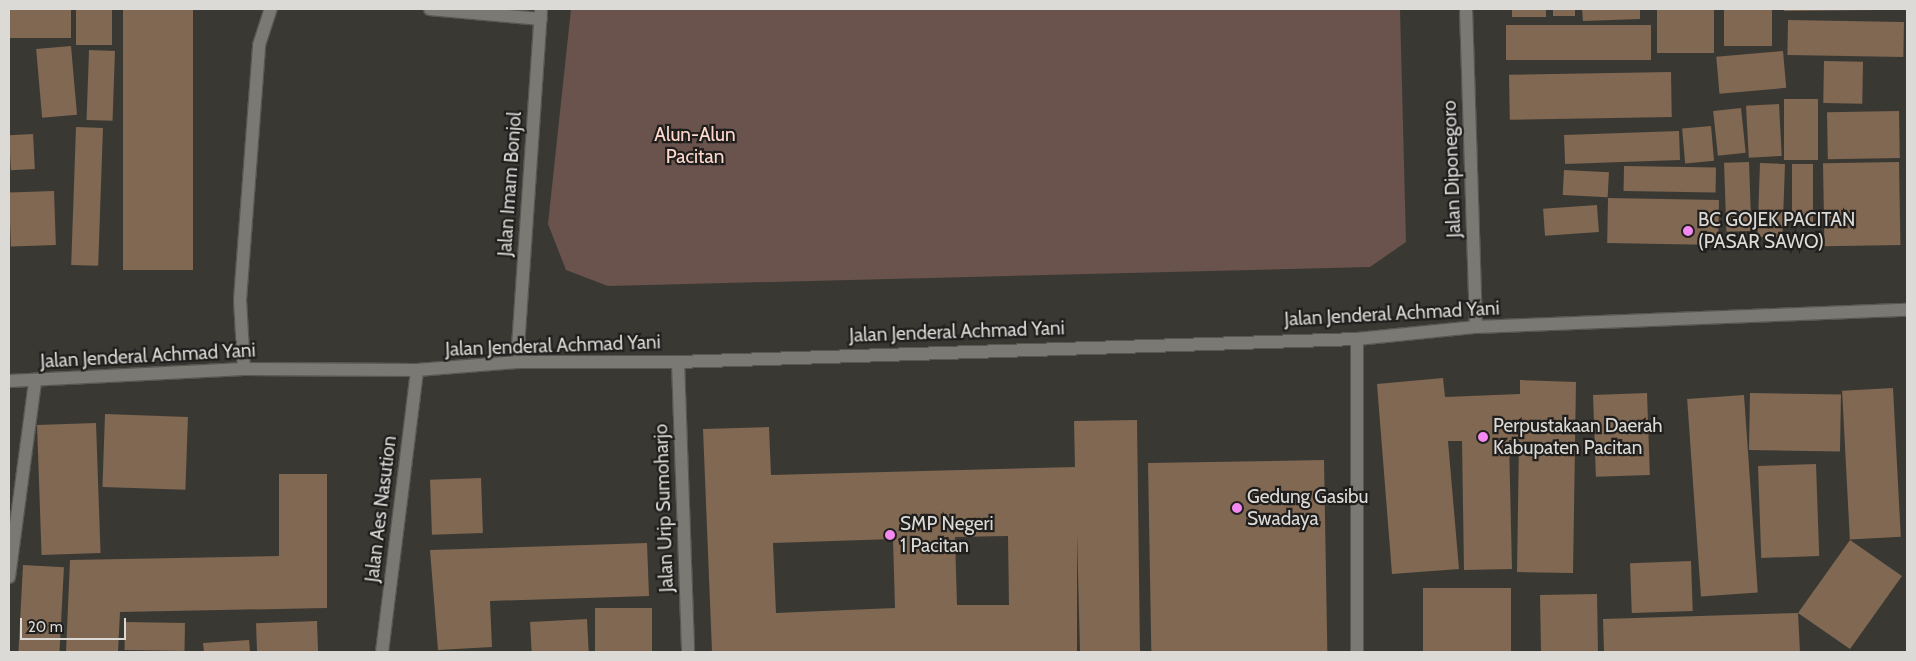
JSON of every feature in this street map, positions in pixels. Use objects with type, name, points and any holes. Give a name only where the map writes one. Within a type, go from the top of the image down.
[{"type":"main road","points":[[244,369],[240,300],[260,45],[271,9]]},
{"type":"main road","points":[[430,9],[541,14]]},
{"type":"main road","name":"Jalan Diponegoro","points":[[1466,9],[1476,327]]},
{"type":"main road","name":"Jalan Imam Bonjol","points":[[517,362],[541,14]]},
{"type":"main road","name":"Jalan Jenderal Achmad Yani","points":[[9,381],[244,369],[417,370],[517,362],[678,362],[1357,339],[1476,327],[1907,310]]},
{"type":"main road","points":[[1357,339],[1357,652]]},
{"type":"main road","name":"Jalan Urip Sumoharjo","points":[[678,362],[688,652]]},
{"type":"main road","name":"Jalan Aes Nasution","points":[[382,652],[417,370]]},
{"type":"main road","points":[[9,577],[35,381]]},
{"type":"green space","name":"Alun-Alun Pacitan","points":[[571,9],[1400,9],[1406,242],[1370,267],[608,286],[566,270],[548,224]]},
{"type":"building","points":[[9,9],[71,9],[71,38],[9,38]]},
{"type":"building","points":[[76,9],[112,9],[112,45],[76,45]]},
{"type":"building","points":[[123,9],[193,9],[193,270],[123,270]]},
{"type":"building","points":[[1512,9],[1546,9],[1546,17],[1512,17]]},
{"type":"building","points":[[1553,9],[1575,9],[1575,16],[1553,16]]},
{"type":"building","points":[[1582,9],[1640,9],[1640,19],[1583,21]]},
{"type":"building","points":[[1657,9],[1714,9],[1714,53],[1657,53]]},
{"type":"building","points":[[1724,9],[1772,9],[1772,46],[1724,46]]},
{"type":"building","points":[[1784,9],[1878,9],[1878,10],[1784,11]]},
{"type":"building","points":[[1788,20],[1904,22],[1903,57],[1787,55]]},
{"type":"building","points":[[1506,25],[1651,25],[1651,60],[1506,60]]},
{"type":"building","points":[[71,46],[77,115],[42,118],[36,49]]},
{"type":"building","points":[[89,50],[115,51],[113,121],[87,120]]},
{"type":"building","points":[[1783,51],[1786,88],[1719,94],[1716,57]]},
{"type":"building","points":[[1824,61],[1863,62],[1862,104],[1823,103]]},
{"type":"building","points":[[1671,72],[1672,117],[1510,120],[1509,75]]},
{"type":"building","points":[[1784,99],[1818,99],[1818,160],[1784,160]]},
{"type":"building","points":[[1779,104],[1782,156],[1749,158],[1746,106]]},
{"type":"building","points":[[1741,108],[1746,153],[1718,156],[1713,111]]},
{"type":"building","points":[[1899,111],[1900,158],[1828,159],[1827,112]]},
{"type":"building","points":[[1711,126],[1714,161],[1685,163],[1682,129]]},
{"type":"building","points":[[76,127],[103,128],[98,266],[71,265]]},
{"type":"building","points":[[1679,131],[1680,160],[1565,164],[1564,135]]},
{"type":"building","points":[[33,134],[35,169],[11,170],[9,135]]},
{"type":"building","points":[[1749,162],[1751,231],[1726,232],[1724,163]]},
{"type":"building","points":[[1899,162],[1900,245],[1824,246],[1823,163]]},
{"type":"building","points":[[1760,163],[1785,164],[1782,238],[1757,237]]},
{"type":"building","points":[[1792,164],[1813,164],[1813,222],[1792,222]]},
{"type":"building","points":[[1624,166],[1716,168],[1716,193],[1624,191]]},
{"type":"building","points":[[1564,170],[1609,172],[1608,197],[1563,195]]},
{"type":"building","points":[[54,191],[56,245],[11,247],[9,193]]},
{"type":"building","points":[[1608,198],[1719,200],[1718,245],[1607,243]]},
{"type":"building","points":[[1597,205],[1599,232],[1545,236],[1543,209]]},
{"type":"building","points":[[1443,378],[1445,397],[1520,394],[1520,380],[1576,382],[1573,573],[1517,572],[1519,440],[1509,440],[1512,569],[1464,570],[1462,441],[1448,441],[1459,569],[1392,574],[1377,384]]},
{"type":"building","points":[[1893,388],[1901,537],[1850,539],[1842,391]]},
{"type":"building","points":[[1647,393],[1650,475],[1596,477],[1593,395]]},
{"type":"building","points":[[1750,393],[1841,395],[1840,452],[1749,450]]},
{"type":"building","points":[[1744,395],[1758,593],[1701,596],[1687,399]]},
{"type":"building","points":[[105,414],[188,417],[185,490],[102,487]]},
{"type":"building","name":"SMP Negeri 1 Pacitan","points":[[1137,420],[1140,652],[1080,652],[1077,534],[1077,652],[712,652],[703,429],[769,427],[771,475],[1075,467],[1074,421]],"holes":[[[1008,536],[1009,605],[957,605],[955,537]],[[893,539],[895,608],[776,613],[773,543]]]},
{"type":"building","points":[[96,423],[101,553],[42,555],[37,425]]},
{"type":"building","points":[[1324,460],[1327,652],[1151,652],[1148,463]]},
{"type":"building","points":[[1816,464],[1819,556],[1761,558],[1758,466]]},
{"type":"building","points":[[279,474],[327,474],[327,608],[120,612],[118,652],[66,652],[70,560],[279,556]]},
{"type":"building","points":[[481,478],[483,533],[432,535],[430,480]]},
{"type":"building","points":[[1850,540],[1902,576],[1850,649],[1798,613]]},
{"type":"building","points":[[647,543],[649,596],[490,601],[492,647],[438,650],[430,550]]},
{"type":"building","points":[[1691,561],[1693,611],[1632,613],[1630,563]]},
{"type":"building","points":[[23,565],[64,567],[59,652],[18,652]]},
{"type":"building","points":[[1423,588],[1511,588],[1511,652],[1423,652]]},
{"type":"building","points":[[1597,594],[1598,652],[1541,652],[1540,595]]},
{"type":"building","points":[[595,608],[652,608],[652,652],[595,652]]},
{"type":"building","points":[[1798,613],[1800,652],[1604,652],[1603,619]]},
{"type":"building","points":[[587,619],[589,652],[532,652],[530,622]]},
{"type":"building","points":[[317,621],[318,652],[257,652],[256,623]]},
{"type":"building","points":[[125,622],[185,623],[185,651],[125,650]]},
{"type":"building","points":[[249,640],[250,652],[204,652],[203,643]]},
{"type":"place","name":"BC GOJEK PACITAN (PASAR SAWO)","points":[[1688,231]]},
{"type":"place","name":"Perpustakaan Daerah Kabupaten Pacitan","points":[[1483,437]]},
{"type":"place","name":"Gedung Gasibu Swadaya","points":[[1237,508]]},
{"type":"place","name":"SMP Negeri 1 Pacitan","points":[[890,535]]}]
